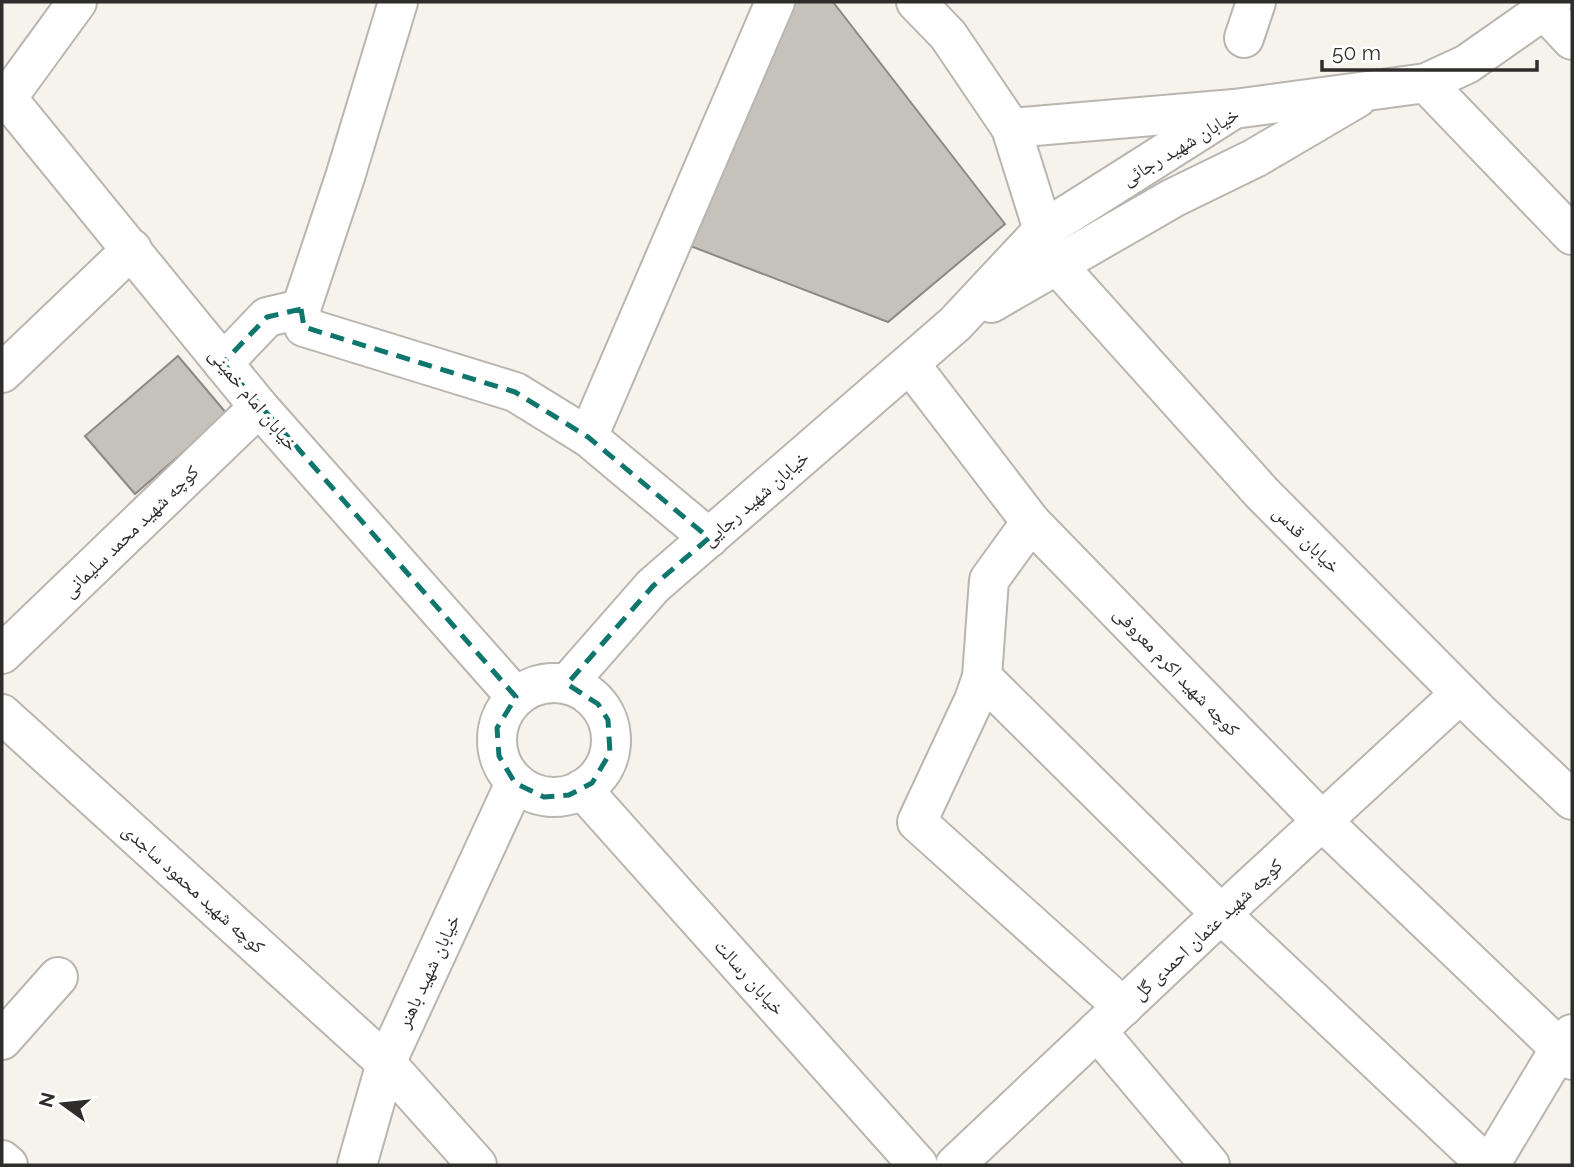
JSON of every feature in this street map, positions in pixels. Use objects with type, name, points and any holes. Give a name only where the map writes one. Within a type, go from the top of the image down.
[{"type":"street","points":[[4,99],[77,2]]},
{"type":"street","points":[[398,2],[345,177],[301,309],[304,327],[515,392],[588,437],[709,538]]},
{"type":"street","points":[[588,437],[775,2]]},
{"type":"street","points":[[916,2],[948,35],[1011,128],[1043,230]]},
{"type":"street","points":[[1244,38],[1256,2]]},
{"type":"street","points":[[1548,6],[1572,40]]},
{"type":"street","name":"خیابان شهید رجائی","points":[[1043,230],[1234,109],[1426,83],[1467,64],[1548,6]]},
{"type":"street","points":[[1426,83],[1572,235]]},
{"type":"street","name":"خیابان شهید رجائی","points":[[1057,265],[1173,198],[1255,158],[1371,90]]},
{"type":"street","name":"خیابان امام خمینی","points":[[4,99],[132,249],[259,407],[516,697]]},
{"type":"street","points":[[1011,128],[1234,109],[1252,133],[1255,158]]},
{"type":"street","name":"خیابان شهید رجایی","points":[[568,684],[653,586],[955,324],[1043,230]]},
{"type":"street","points":[[2,373],[132,249]]},
{"type":"street","name":"خیابان شهید رجایی","points":[[955,324],[1057,265]]},
{"type":"street","name":"خیابان قدس","points":[[1057,265],[1261,492],[1460,694],[1572,800]]},
{"type":"street","points":[[223,363],[267,317],[301,309]]},
{"type":"street","name":"کوچه شهید اکرم معروفی","points":[[910,365],[1031,522],[1322,821],[1568,1047]]},
{"type":"street","name":"کوچه شهید محمد سلیمانی","points":[[2,654],[259,407]]},
{"type":"street","points":[[1031,522],[989,580],[982,677],[974,700],[917,822],[1110,1019],[1210,1165]]},
{"type":"street","points":[[982,677],[1221,914],[1488,1165],[1568,1047]]},
{"type":"street","points":[[549,682],[568,684],[585,691],[598,704],[608,720],[610,753],[603,769],[592,783],[561,797],[544,797],[515,783],[503,766],[496,746],[498,728],[504,711],[516,697],[531,687],[549,682]]},
{"type":"street","name":"کوچه شهید عثمان احمدی گل","points":[[955,1165],[1221,914],[1460,694]]},
{"type":"street","name":"کوچه شهید محمود ساجدی","points":[[2,713],[386,1063],[477,1165]]},
{"type":"street","name":"خیابان شهید باهنر","points":[[357,1165],[386,1063],[515,783]]},
{"type":"street","name":"خیابان رسالت","points":[[582,789],[918,1165]]},
{"type":"street","points":[[2,1040],[58,976]]},
{"type":"street","points":[[2,1160],[8,1165]]},
{"type":"highlighted area","points":[[301,309],[304,327],[515,392],[588,437],[709,538],[653,586],[567,684],[598,704],[608,720],[610,753],[592,783],[569,795],[544,797],[515,783],[499,756],[497,728],[516,697],[223,363],[267,317]]},
{"type":"building","points":[[781,2],[833,2],[1005,224],[888,322],[680,242]]},
{"type":"building","points":[[178,356],[227,414],[135,494],[85,436]]}]
